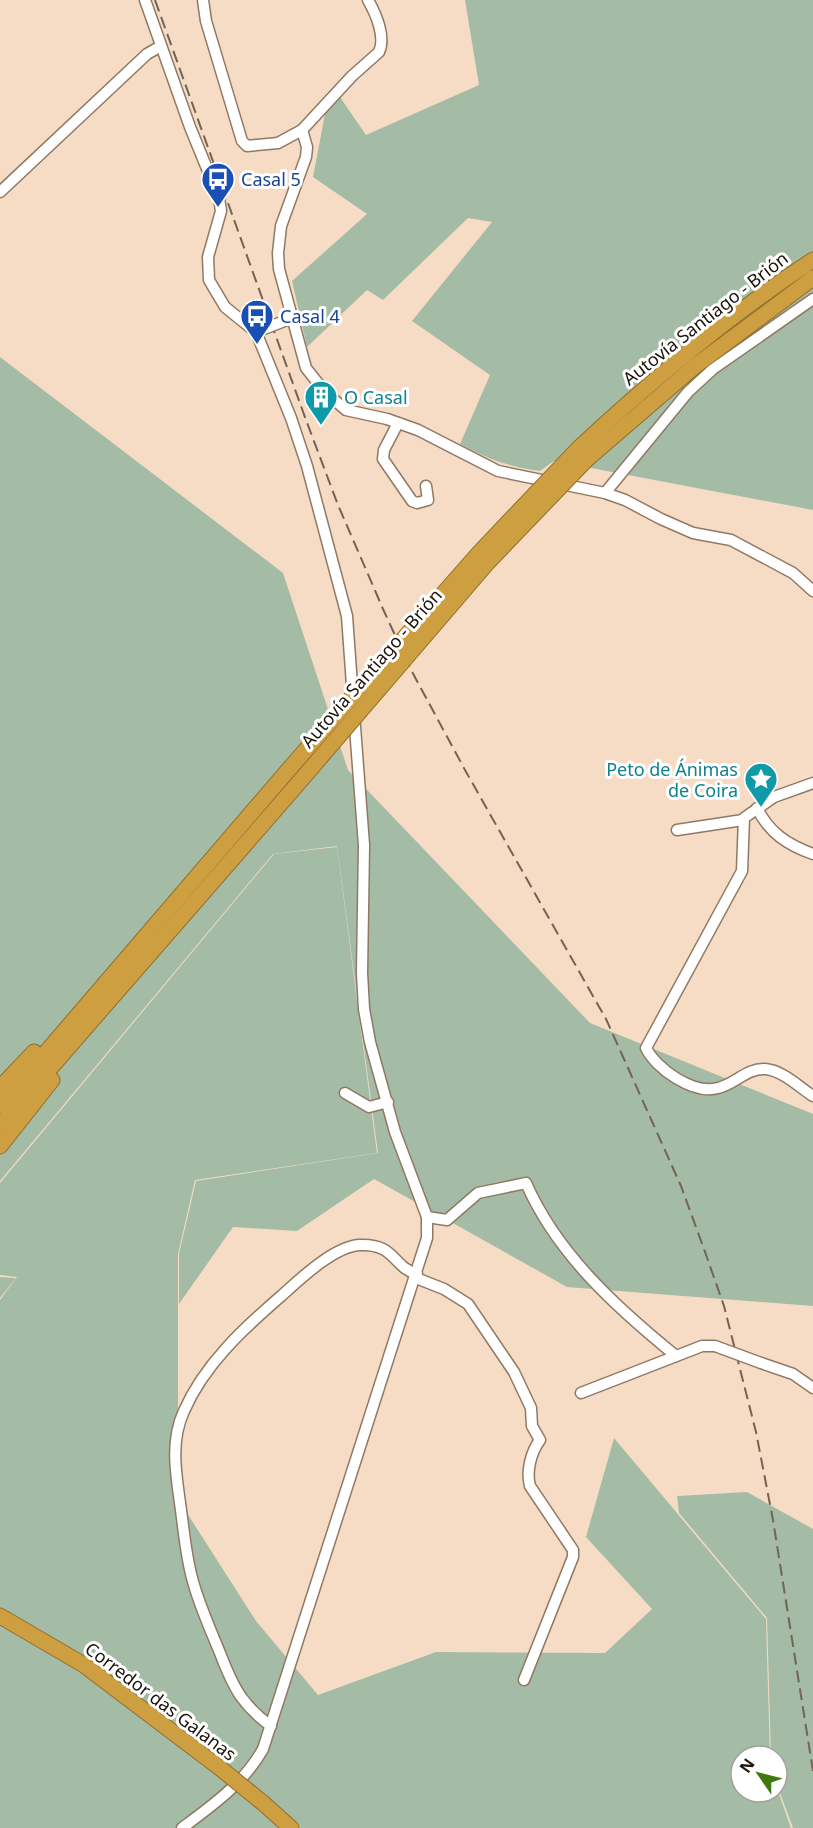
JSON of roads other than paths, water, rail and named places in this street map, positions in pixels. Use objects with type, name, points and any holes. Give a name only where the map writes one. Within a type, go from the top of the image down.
[{"type":"highway","name":"Autovía Santiago - Brión","points":[[0,1126],[480,571],[632,399],[686,354],[813,260]]},
{"type":"highway","name":"Autovía Santiago - Brión","points":[[0,1106],[478,553],[582,454],[813,278]]},
{"type":"highway","points":[[0,1146],[108,1009],[116,991]]},
{"type":"highway","points":[[0,1088],[68,1016],[95,995]]},
{"type":"highway","name":"Corredor das Galanas","points":[[0,1616],[84,1665],[220,1768],[291,1828]]},
{"type":"street","points":[[145,0],[190,127],[219,198],[221,211],[208,257],[209,280],[225,307],[256,332],[291,418],[307,466],[347,616],[364,845],[362,951],[364,1009],[370,1042],[395,1132],[426,1217],[427,1238],[417,1276],[271,1726],[254,1766],[240,1781],[182,1828]]},
{"type":"street","points":[[203,0],[206,21],[244,145],[270,146],[302,130],[352,76],[374,59],[381,50],[382,38],[374,10],[368,0]]},
{"type":"street","points":[[0,192],[147,54],[161,46]]},
{"type":"street","points":[[302,130],[307,147],[306,157],[281,226],[279,269],[290,319],[306,368],[325,392],[346,410],[418,430],[498,471],[605,493],[625,500],[676,526],[731,540],[793,573],[813,591]]},
{"type":"street","points":[[605,493],[688,392],[713,369],[813,299]]},
{"type":"street","points":[[256,332],[290,319]]},
{"type":"street","points":[[398,423],[383,454],[385,464],[412,501],[428,500],[426,486]]},
{"type":"street","points":[[677,830],[743,820],[774,798],[813,783]]},
{"type":"street","points":[[757,808],[780,839],[813,854]]},
{"type":"street","points":[[743,820],[742,871],[646,1048],[658,1065],[701,1089],[718,1089],[747,1073],[764,1069],[777,1072],[813,1096]]},
{"type":"street","points":[[345,1093],[369,1107],[388,1102]]},
{"type":"street","points":[[426,1217],[447,1220],[478,1193],[526,1183],[538,1211],[574,1261],[676,1356]]},
{"type":"street","points":[[271,1726],[258,1717],[241,1697],[223,1660],[193,1584],[185,1550],[175,1470],[176,1436],[183,1412],[199,1384],[226,1348],[297,1282],[342,1250],[357,1245],[385,1248],[411,1272],[468,1304],[514,1372],[531,1408],[532,1425],[540,1440],[534,1448],[527,1475],[530,1486],[573,1550],[573,1557],[524,1680]]},
{"type":"street","points":[[581,1393],[702,1346],[715,1346],[793,1374],[813,1388]]},
{"type":"railway","points":[[155,0],[306,420],[338,505],[383,609],[410,668],[465,770],[606,1019],[681,1186],[724,1306],[756,1432],[773,1520],[813,1771]]},
{"type":"place","name":"Casal 5","points":[[218,208]]},
{"type":"place","name":"Casal 4","points":[[257,345]]},
{"type":"place","name":"O Casal","points":[[321,426]]},
{"type":"place","name":"Peto de Ánimas de Coira","points":[[761,808]]}]
